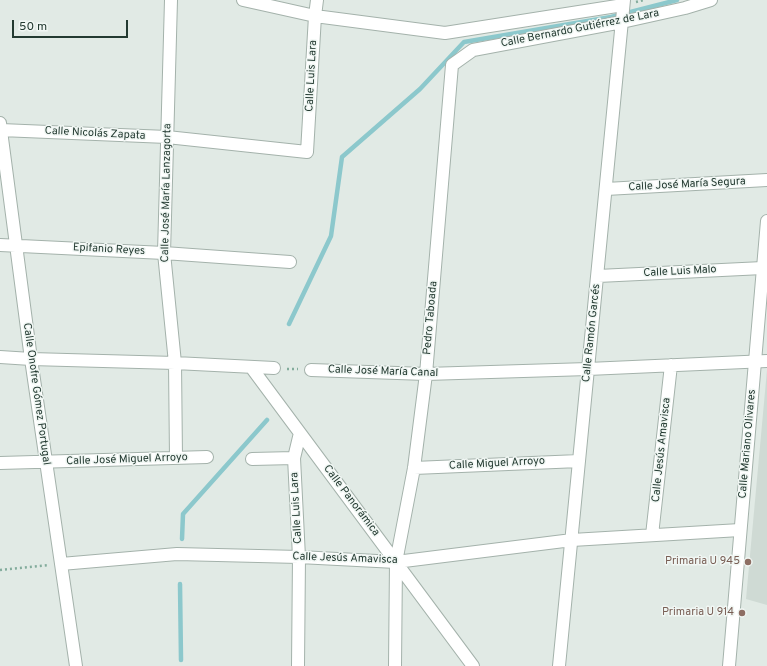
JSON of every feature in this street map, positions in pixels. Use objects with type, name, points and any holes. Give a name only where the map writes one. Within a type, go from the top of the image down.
[{"type":"street","name":"Calle José María Lanzagorta","points":[[171,0],[164,253],[175,363],[176,458]]},
{"type":"street","name":"Calle Bernardo Gutiérrez de Lara","points":[[243,0],[315,16],[445,33],[624,2]]},
{"type":"street","name":"Calle Luis Lara","points":[[308,152],[317,0]]},
{"type":"street","name":"Calle Bernardo Gutiérrez de Lara","points":[[452,65],[473,50],[622,22],[685,8],[711,0]]},
{"type":"street","name":"Calle Ramón Garcés","points":[[558,666],[572,540],[624,2]]},
{"type":"street","name":"Pedro Taboada","points":[[395,666],[396,562],[414,468],[426,374],[452,65]]},
{"type":"street","name":"Calle Nicolás Zapata","points":[[0,126],[167,137],[308,152]]},
{"type":"street","name":"Calle Onofre Gómez Portugal","points":[[0,126],[31,359],[76,666]]},
{"type":"street","name":"Calle José María Segura","points":[[606,189],[767,180]]},
{"type":"street","name":"Calle Mariano Olivares","points":[[729,666],[740,530],[761,361],[763,268],[767,221]]},
{"type":"street","name":"Epifanio Reyes","points":[[0,245],[164,253],[290,262]]},
{"type":"street","name":"Calle Luis Malo","points":[[598,276],[763,268]]},
{"type":"street","points":[[0,357],[274,368]]},
{"type":"street","name":"Calle José María Canal","points":[[311,370],[426,374],[588,369],[761,361]]},
{"type":"street","name":"Calle Jesús Amavisca","points":[[652,535],[671,365]]},
{"type":"street","points":[[251,367],[300,433]]},
{"type":"street","name":"Calle Luis Lara","points":[[298,666],[299,557],[294,458],[300,433]]},
{"type":"street","name":"Calle Panorámica","points":[[300,433],[474,666]]},
{"type":"street","name":"Calle José Miguel Arroyo","points":[[0,463],[207,457]]},
{"type":"street","points":[[252,459],[294,458]]},
{"type":"street","name":"Calle Miguel Arroyo","points":[[414,468],[579,461]]},
{"type":"street","name":"Calle Jesús Amavisca","points":[[61,564],[177,554],[299,557],[396,562],[572,540],[740,530]]},
{"type":"path","points":[[274,368],[311,370]]},
{"type":"path","points":[[0,570],[61,564]]},
{"type":"shaded area","points":[[767,370],[767,605],[746,599]]},
{"type":"waterway","points":[[289,324],[331,236],[342,157],[420,89],[464,42],[611,17],[677,0]]},
{"type":"waterway","points":[[182,539],[183,514],[267,420]]},
{"type":"waterway","points":[[180,584],[181,660]]},
{"type":"place","name":"Primaria U 945","points":[[748,562]]},
{"type":"place","name":"Primaria U 914","points":[[742,613]]}]
